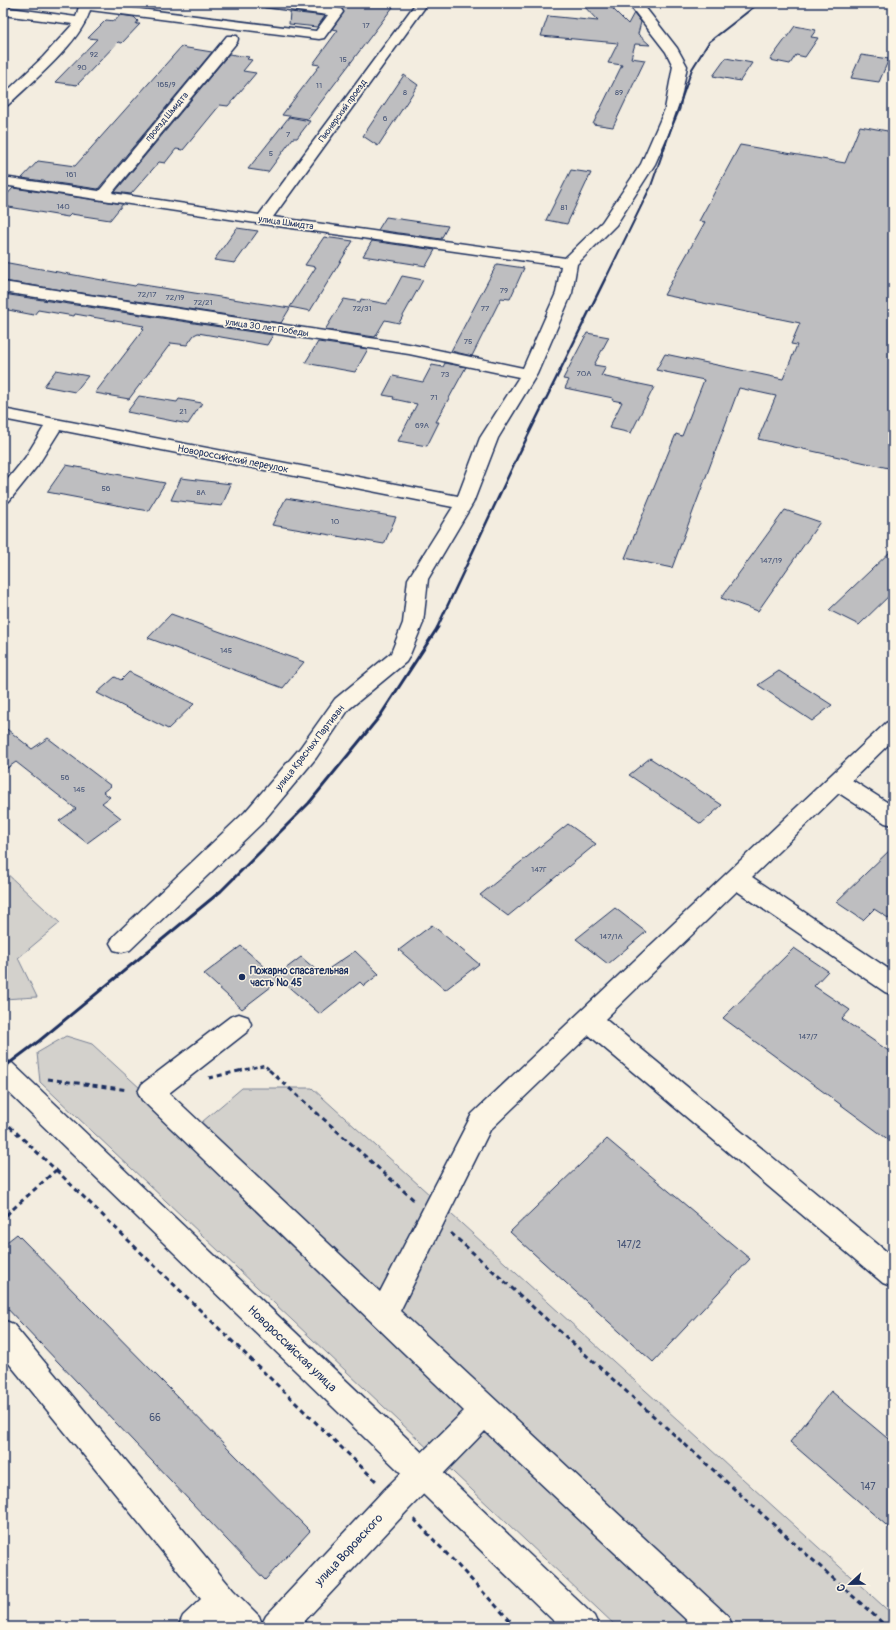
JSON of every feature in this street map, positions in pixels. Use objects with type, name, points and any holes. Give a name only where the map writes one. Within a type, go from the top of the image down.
[{"type":"street","points":[[3,102],[48,60],[81,21],[85,4],[122,7],[319,35],[337,12],[266,3]]},
{"type":"street","name":"Пионерский проезд","points":[[263,220],[422,3]]},
{"type":"street","points":[[569,263],[608,225],[648,164],[672,109],[680,66],[672,51],[634,3]]},
{"type":"street","points":[[3,11],[81,21]]},
{"type":"street","name":"проезд Шмидта","points":[[103,195],[232,39]]},
{"type":"street","name":"улица Шмидта","points":[[3,181],[263,220],[569,263]]},
{"type":"street","name":"улица Красных Партизан","points":[[122,942],[253,818],[308,753],[342,704],[399,657],[413,622],[418,579],[464,503],[489,438],[529,374],[564,292],[569,263]]},
{"type":"street","name":"улица 30 лет Победы","points":[[3,288],[410,349],[529,374]]},
{"type":"street","name":"Новороссийский переулок","points":[[3,414],[464,503]]},
{"type":"street","points":[[3,497],[32,461],[54,424]]},
{"type":"street","points":[[383,1315],[481,1122],[893,728]]},
{"type":"street","points":[[837,781],[893,817]]},
{"type":"street","points":[[736,878],[893,985]]},
{"type":"street","points":[[588,1020],[893,1274]]},
{"type":"street","points":[[239,1024],[151,1092],[383,1315],[716,1627]]},
{"type":"street","name":"Новороссийская улица","points":[[3,1070],[583,1627]]},
{"type":"street","points":[[3,1334],[222,1601],[248,1627]]},
{"type":"street","name":"улица Воровского","points":[[277,1627],[396,1500],[485,1411]]},
{"type":"street","points":[[194,1627],[222,1601]]},
{"type":"path","points":[[204,1080],[264,1065],[887,1627]]},
{"type":"path","points":[[45,1079],[151,1092]]},
{"type":"path","points":[[3,1120],[396,1500],[516,1627]]},
{"type":"path","points":[[3,1218],[56,1170]]},
{"type":"shaded area","points":[[3,870],[60,923],[18,958],[37,997],[3,999]]},
{"type":"shaded area","points":[[66,1036],[92,1044],[189,1133],[242,1088],[312,1088],[893,1615],[893,1627],[617,1627],[40,1082],[37,1053]]},
{"type":"building","points":[[308,3],[396,3],[308,119],[282,115],[320,65],[313,64],[338,30],[332,29],[344,12],[341,8]]},
{"type":"building","points":[[581,3],[607,3],[628,24],[634,13],[641,22],[638,34],[650,45],[635,44],[631,58],[645,60],[613,127],[593,124],[622,65],[608,63],[618,43],[541,36],[548,16],[598,21]]},
{"type":"building","points":[[290,12],[325,16],[317,27],[289,24]]},
{"type":"building","points":[[120,15],[134,17],[138,21],[136,24],[140,24],[122,43],[118,42],[77,85],[55,82],[97,39],[88,38],[106,20],[115,21]]},
{"type":"building","points":[[795,26],[816,30],[811,37],[818,38],[805,57],[796,55],[790,64],[770,60]]},
{"type":"building","points":[[181,47],[212,52],[98,189],[22,178],[38,161],[75,166]]},
{"type":"building","points":[[229,54],[249,57],[247,59],[252,60],[243,71],[256,73],[228,106],[220,105],[183,150],[176,149],[165,163],[159,162],[131,194],[115,192]]},
{"type":"building","points":[[861,55],[889,59],[879,82],[851,78]]},
{"type":"building","points":[[726,58],[752,63],[740,81],[713,76]]},
{"type":"building","points":[[404,75],[418,85],[378,146],[363,136]]},
{"type":"building","points":[[289,117],[310,121],[297,138],[293,138],[268,172],[248,169]]},
{"type":"building","points":[[860,126],[893,132],[893,469],[758,439],[776,396],[739,388],[672,568],[625,558],[676,434],[682,436],[704,380],[656,370],[665,354],[783,379],[797,345],[791,344],[800,323],[664,295],[705,222],[699,221],[740,145],[845,163]]},
{"type":"building","points":[[571,170],[591,173],[567,224],[546,220]]},
{"type":"building","points":[[13,188],[123,204],[110,220],[71,214],[68,217],[3,206],[3,199]]},
{"type":"building","points":[[386,217],[448,226],[441,239],[378,230]]},
{"type":"building","points":[[237,228],[258,231],[235,263],[214,260]]},
{"type":"building","points":[[324,237],[353,241],[310,311],[290,307],[316,267],[305,265]]},
{"type":"building","points":[[372,241],[435,250],[426,266],[363,256]]},
{"type":"building","points":[[3,262],[135,286],[137,284],[290,308],[281,323],[3,281]]},
{"type":"building","points":[[497,264],[524,268],[510,299],[501,298],[472,356],[451,351]]},
{"type":"building","points":[[402,276],[423,280],[399,323],[385,320],[375,337],[325,330],[344,299],[360,302],[361,299],[387,304]]},
{"type":"building","points":[[3,294],[273,335],[267,345],[198,333],[194,335],[187,345],[171,343],[129,399],[95,393],[144,329],[142,328],[144,326],[75,314],[74,316],[38,310],[34,315],[3,309]]},
{"type":"building","points":[[587,333],[609,337],[594,365],[606,367],[601,376],[654,387],[631,433],[609,428],[622,402],[612,400],[613,398],[565,388],[569,380],[563,379]]},
{"type":"building","points":[[318,342],[368,349],[355,372],[305,363]]},
{"type":"building","points":[[445,363],[466,367],[436,422],[439,422],[427,446],[398,441],[417,404],[393,399],[394,397],[383,395],[393,376],[423,382],[432,365],[443,367]]},
{"type":"building","points":[[56,370],[88,376],[75,392],[44,386]]},
{"type":"building","points":[[139,396],[177,402],[179,399],[202,403],[188,424],[127,412]]},
{"type":"building","points":[[66,465],[165,483],[148,511],[47,492]]},
{"type":"building","points":[[181,478],[231,484],[222,506],[171,500]]},
{"type":"building","points":[[286,498],[396,517],[384,544],[272,525]]},
{"type":"building","points":[[785,510],[820,522],[758,611],[721,598]]},
{"type":"building","points":[[893,549],[893,592],[859,625],[829,610]]},
{"type":"building","points":[[171,614],[304,662],[283,688],[148,638]]},
{"type":"building","points":[[779,671],[832,705],[812,721],[758,685]]},
{"type":"building","points":[[129,672],[194,704],[168,729],[97,693],[115,677],[121,680]]},
{"type":"building","points":[[3,726],[32,749],[48,738],[111,786],[103,792],[110,797],[102,803],[121,818],[87,843],[59,821],[76,809],[16,762],[3,771]]},
{"type":"building","points":[[650,758],[722,805],[701,824],[629,775]]},
{"type":"building","points":[[568,824],[596,844],[508,916],[480,895]]},
{"type":"building","points":[[893,847],[893,921],[874,909],[863,920],[836,902]]},
{"type":"building","points":[[615,908],[646,932],[608,964],[576,939]]},
{"type":"building","points":[[432,925],[479,964],[445,990],[399,950]]},
{"type":"building","name":"Пожарно спасательная часть № 45","points":[[241,946],[280,980],[242,1009],[204,974]]},
{"type":"building","points":[[794,948],[828,971],[814,986],[850,1010],[842,1019],[893,1054],[893,1143],[723,1018]]},
{"type":"building","points":[[355,951],[379,974],[364,986],[360,982],[320,1014],[276,976],[301,957],[321,974]]},
{"type":"building","points":[[607,1139],[750,1259],[653,1362],[510,1232]]},
{"type":"building","points":[[17,1234],[310,1531],[265,1580],[3,1304],[3,1245]]},
{"type":"building","points":[[831,1391],[893,1443],[893,1531],[790,1442]]},
{"type":"railway","points":[[606,278],[651,186],[692,69],[709,42],[759,3]]},
{"type":"railway","points":[[437,628],[514,464],[606,277]]},
{"type":"railway","points":[[3,1068],[39,1041],[221,891],[309,803],[380,716],[438,627]]},
{"type":"place","name":"Пожарно спасательная часть № 45","points":[[242,977]]}]
